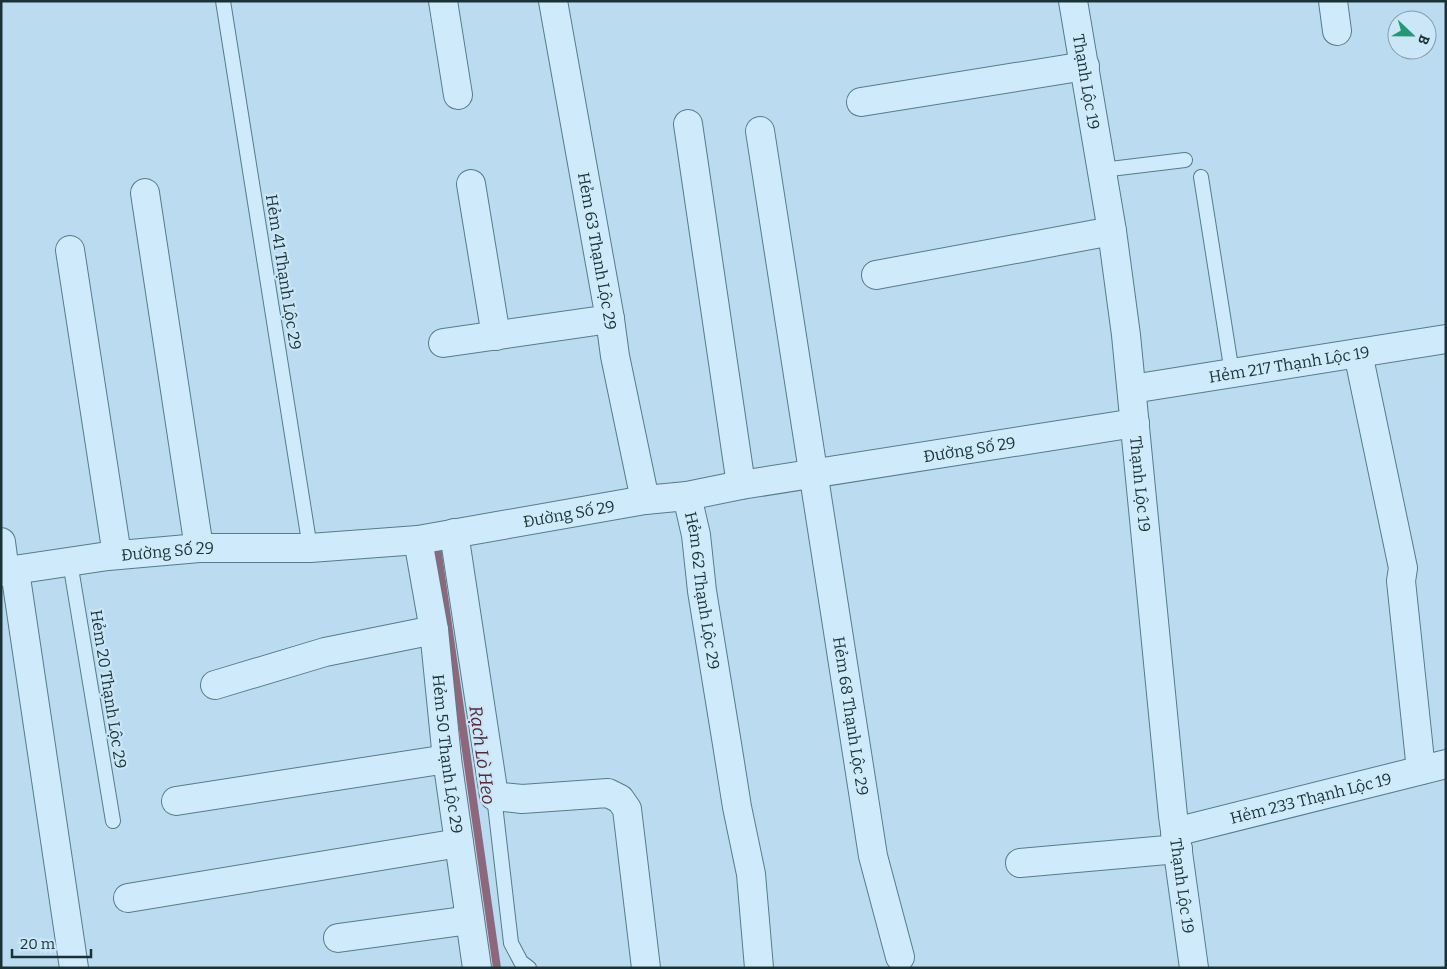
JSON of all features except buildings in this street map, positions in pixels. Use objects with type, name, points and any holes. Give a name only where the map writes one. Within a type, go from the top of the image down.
[{"type":"street","points":[[443,1],[458,95]]},
{"type":"street","name":"Hẻm 63 Thạnh Lộc 29","points":[[553,1],[615,356],[645,500]]},
{"type":"street","name":"Thạnh Lộc 19","points":[[1073,1],[1112,231],[1126,335],[1177,840],[1194,968]]},
{"type":"street","points":[[1333,1],[1337,31]]},
{"type":"street","points":[[861,102],[1085,66]]},
{"type":"street","points":[[688,124],[741,485]]},
{"type":"street","name":"Hẻm 68 Thạnh Lộc 29","points":[[760,131],[873,856],[900,957]]},
{"type":"street","points":[[470,184],[496,336]]},
{"type":"street","points":[[145,193],[199,548]]},
{"type":"street","points":[[876,275],[1112,231]]},
{"type":"street","points":[[70,250],[117,555]]},
{"type":"street","points":[[443,343],[610,319]]},
{"type":"street","name":"Hẻm 217 Thạnh Lộc 19","points":[[1132,389],[1446,339]]},
{"type":"street","points":[[1358,353],[1403,568],[1401,581],[1433,767]]},
{"type":"street","name":"Đường Số 29","points":[[7,572],[117,555],[199,548],[310,548],[418,540],[645,500],[687,496],[741,485],[1135,423]]},
{"type":"street","name":"Hẻm 62 Thạnh Lộc 29","points":[[687,496],[696,535],[702,591],[737,807],[751,874],[759,968]]},
{"type":"street","points":[[454,533],[494,796],[522,799],[608,793],[620,799],[627,809],[646,968]]},
{"type":"street","name":"Hẻm 50 Thạnh Lộc 29","points":[[418,540],[434,630],[446,759],[460,843],[477,968]]},
{"type":"street","points":[[1,542],[74,968]]},
{"type":"street","points":[[215,685],[325,652],[434,630]]},
{"type":"street","points":[[176,801],[446,759]]},
{"type":"street","name":"Hẻm 233 Thạnh Lộc 19","points":[[1020,863],[1177,840],[1433,767]]},
{"type":"street","points":[[128,898],[460,843]]},
{"type":"street","points":[[338,938],[470,920]]},
{"type":"lane","name":"Hẻm 41 Thạnh Lộc 29","points":[[223,1],[310,548]]},
{"type":"lane","points":[[1102,170],[1185,160]]},
{"type":"lane","points":[[1201,177],[1232,373]]},
{"type":"lane","name":"Hẻm 20 Thạnh Lộc 29","points":[[70,562],[112,822]]},
{"type":"lane","points":[[494,796],[511,943],[520,962],[529,968]]},
{"type":"waterway","name":"Rạch Lò Heo","points":[[437,547],[497,968]]}]
